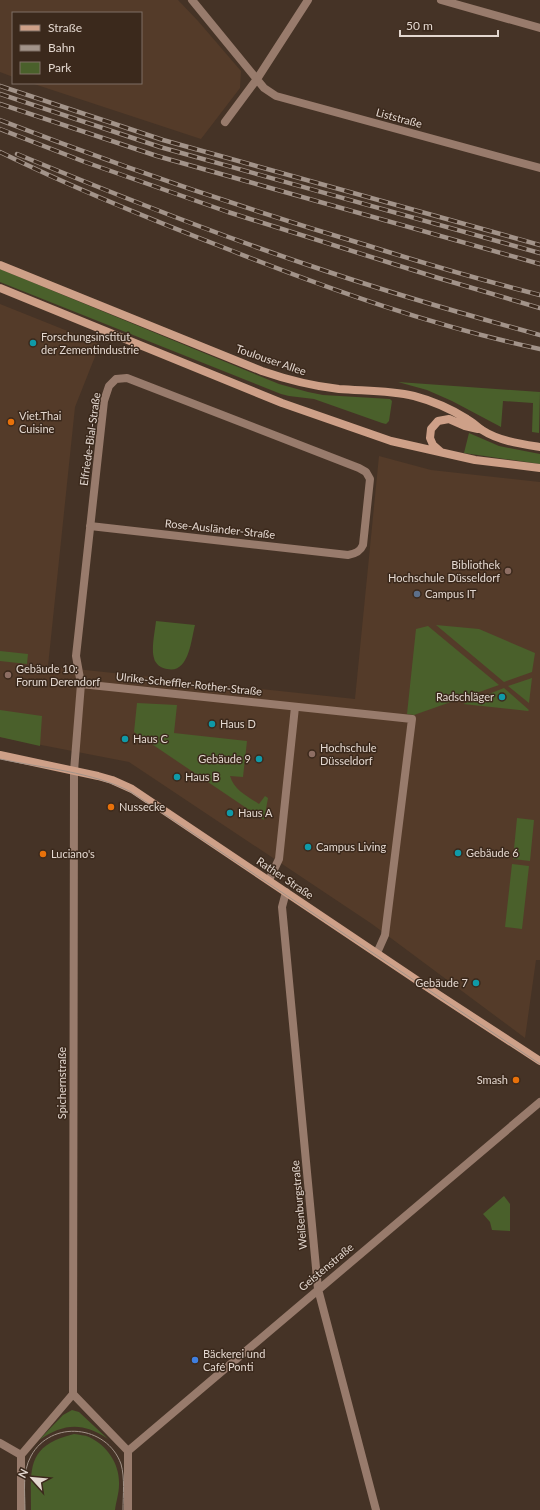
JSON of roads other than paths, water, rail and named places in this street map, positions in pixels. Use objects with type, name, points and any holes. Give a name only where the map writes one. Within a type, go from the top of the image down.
[{"type":"main road","name":"Toulouser Allee","points":[[0,264],[262,371],[295,382],[316,386],[341,389],[372,390],[414,396],[435,403],[468,420],[482,430],[508,441],[540,447]]},
{"type":"main road","points":[[0,288],[282,402],[391,441],[475,460],[540,468]]},
{"type":"main road","points":[[442,453],[433,445],[430,438],[431,429],[438,421],[450,419],[466,426],[482,430]]},
{"type":"main road","name":"Rather Straße","points":[[0,755],[112,780],[132,789],[540,1061]]},
{"type":"street","name":"Liststraße","points":[[192,0],[264,88],[276,96],[540,168]]},
{"type":"street","points":[[225,122],[257,79],[308,0]]},
{"type":"street","points":[[441,0],[540,28]]},
{"type":"street","name":"Elfriede-Bial-Straße","points":[[74,771],[81,684],[76,656],[104,401],[108,386],[116,379],[127,378],[366,472],[370,479],[363,545],[358,552],[348,555]]},
{"type":"street","name":"Rose-Ausländer-Straße","points":[[90,526],[348,555]]},
{"type":"street","name":"Ulrike-Scheffler-Rother-Straße","points":[[81,684],[412,719],[385,935],[377,953]]},
{"type":"street","points":[[269,880],[279,859],[295,707]]},
{"type":"street","name":"Spichernstraße","points":[[72,1394],[74,771]]},
{"type":"street","name":"Weißenburgstraße","points":[[286,892],[282,907],[318,1289],[376,1510]]},
{"type":"street","name":"Geistenstraße","points":[[128,1451],[540,1102]]},
{"type":"street","points":[[21,1510],[21,1455],[72,1394],[128,1451],[128,1510]]},
{"type":"street","points":[[0,1443],[21,1455]]},
{"type":"tram line","points":[[0,759],[84,775],[116,785],[131,792],[540,1064]]},
{"type":"tram line","points":[[25,1510],[25,1475],[31,1456],[40,1444],[52,1436],[65,1432],[78,1432],[92,1435],[104,1441],[114,1451],[122,1469],[123,1510]]},
{"type":"railway","points":[[0,86],[163,140],[540,245]]},
{"type":"railway","points":[[0,94],[160,147],[540,253]]},
{"type":"railway","points":[[0,104],[157,156],[540,264]]},
{"type":"railway","points":[[0,120],[90,154],[273,216],[431,265],[540,295]]},
{"type":"railway","points":[[0,129],[85,162],[228,212],[435,277],[540,308]]},
{"type":"railway","points":[[0,152],[114,204],[201,239],[344,293],[422,318],[500,340],[540,349]]},
{"type":"railway","points":[[17,154],[163,213],[340,276],[454,311],[540,335]]},
{"type":"place","name":"Forschungsinstitut der Zementindustrie","points":[[33,343]]},
{"type":"place","name":"Viet.Thai Cuisine","points":[[11,422]]},
{"type":"place","name":"Bibliothek Hochschule Düsseldorf","points":[[508,571]]},
{"type":"place","name":"Campus IT","points":[[417,594]]},
{"type":"place","name":"Gebäude 10: Forum Derendorf","points":[[8,675]]},
{"type":"place","name":"Radschläger","points":[[502,697]]},
{"type":"place","name":"Haus D","points":[[212,724]]},
{"type":"place","name":"Haus C","points":[[125,739]]},
{"type":"place","name":"Hochschule Düsseldorf","points":[[312,754]]},
{"type":"place","name":"Gebäude 9","points":[[259,759]]},
{"type":"place","name":"Haus B","points":[[177,777]]},
{"type":"place","name":"Nussecke","points":[[111,807]]},
{"type":"place","name":"Haus A","points":[[230,813]]},
{"type":"place","name":"Campus Living","points":[[308,847]]},
{"type":"place","name":"Gebäude 6","points":[[458,853]]},
{"type":"place","name":"Luciano's","points":[[43,854]]},
{"type":"place","name":"Gebäude 7","points":[[476,983]]},
{"type":"place","name":"Smash","points":[[516,1080]]},
{"type":"place","name":"Bäckerei und Café Ponti","points":[[195,1360]]}]
